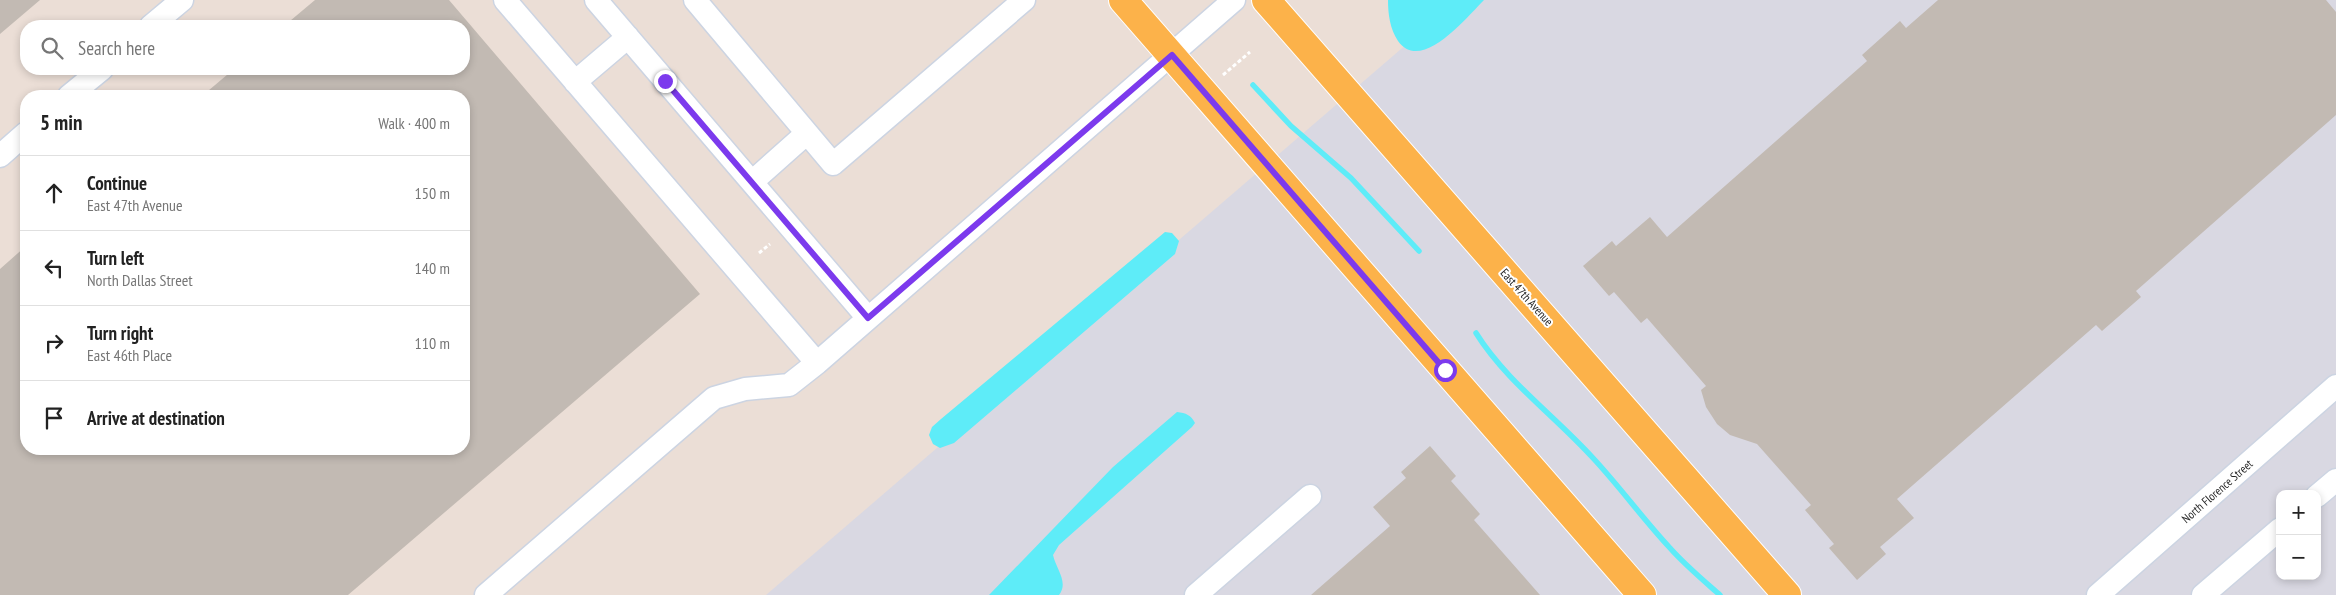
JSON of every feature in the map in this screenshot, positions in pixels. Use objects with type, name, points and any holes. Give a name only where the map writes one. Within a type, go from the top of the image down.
[{"type":"main road","points":[[1123,0],[1642,595]]},
{"type":"main road","name":"East 47th Avenue","points":[[1266,0],[1787,595]]},
{"type":"street","points":[[158,20],[182,0]]},
{"type":"street","points":[[505,0],[817,363]]},
{"type":"street","points":[[596,0],[868,318]]},
{"type":"street","points":[[695,0],[834,164],[1024,0]]},
{"type":"street","points":[[486,595],[714,398],[745,390],[788,385],[817,363],[1234,0]]},
{"type":"street","points":[[576,82],[628,37]]},
{"type":"street","points":[[76,90],[95,75]]},
{"type":"street","points":[[752,182],[807,134]]},
{"type":"street","points":[[0,156],[20,138]]},
{"type":"street","name":"North Florence Street","points":[[2098,595],[2336,386]]},
{"type":"street","points":[[2321,493],[2336,480]]},
{"type":"street","points":[[1196,595],[1310,496]]},
{"type":"street","points":[[2203,595],[2276,531]]},
{"type":"path","points":[[1223,75],[1250,52]]},
{"type":"path","points":[[759,253],[770,244]]},
{"type":"shaded area","points":[[1458,0],[2336,0],[2336,595],[766,595]]},
{"type":"water","points":[[1388,0],[1484,0],[1443,39],[1431,47],[1419,51],[1408,49],[1398,41],[1390,21]]},
{"type":"water","points":[[1165,232],[1172,233],[1179,241],[1175,254],[954,443],[940,448],[933,444],[929,435],[932,427]]},
{"type":"water","points":[[1177,412],[1192,418],[1195,423],[1192,427],[1059,545],[1053,555],[1063,585],[1059,595],[989,595],[1113,467]]},
{"type":"building","points":[[0,0],[40,0],[0,34]]},
{"type":"building","points":[[315,0],[449,0],[466,20],[291,20]]},
{"type":"building","points":[[1938,0],[2326,0],[2336,12],[2336,115],[2136,291],[2141,297],[2102,331],[2096,325],[1897,499],[1914,518],[1880,547],[1886,554],[1857,580],[1829,548],[1834,544],[1805,510],[1811,505],[1757,444],[1730,435],[1717,424],[1706,407],[1701,390],[1706,386],[1647,318],[1641,323],[1614,292],[1609,296],[1583,266],[1612,241],[1616,246],[1650,217],[1667,237],[1867,61],[1862,55],[1900,21],[1906,28]]},
{"type":"building","points":[[470,25],[700,294],[348,595],[0,595],[0,269],[20,251],[20,455],[470,455],[470,90],[209,90],[227,75],[470,75]]},
{"type":"building","points":[[1430,446],[1456,476],[1451,481],[1480,514],[1474,520],[1540,595],[1311,595],[1390,526],[1373,507],[1406,478],[1401,472]]},
{"type":"waterway","points":[[1253,85],[1291,126],[1351,178],[1419,251]]},
{"type":"waterway","points":[[1476,333],[1516,383],[1593,458],[1650,526],[1694,572],[1720,595]]},
{"type":"route","points":[[665,81],[868,318],[1172,55],[1445,370]]}]
